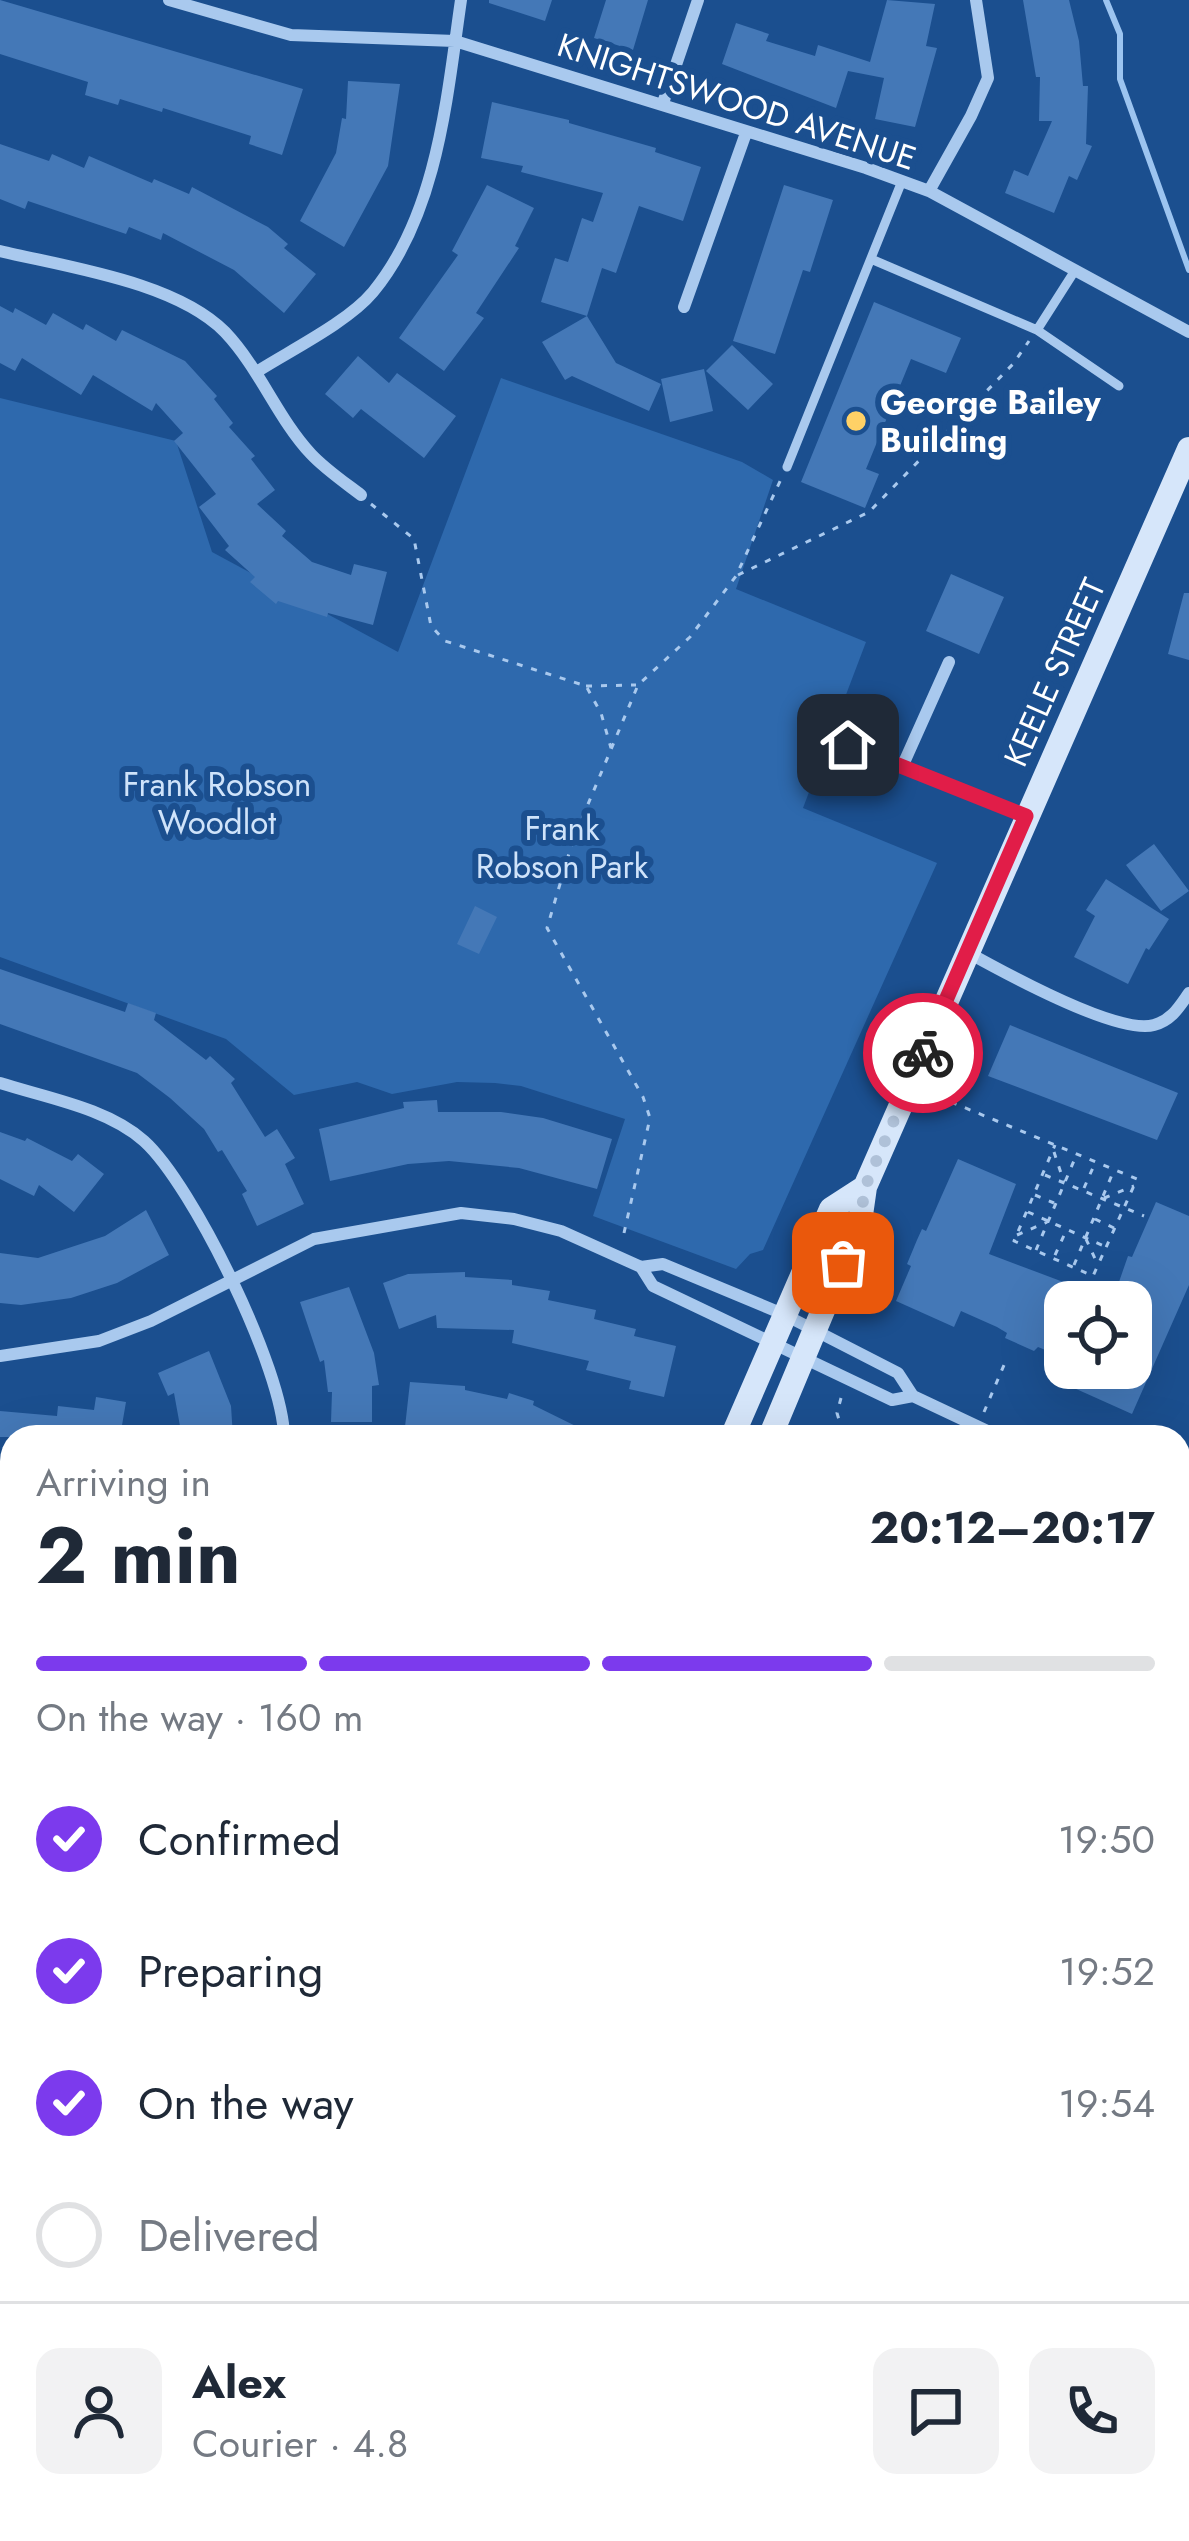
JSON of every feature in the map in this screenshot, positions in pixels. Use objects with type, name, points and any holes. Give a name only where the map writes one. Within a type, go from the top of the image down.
[{"type":"main road","name":"KEELE STREET","points":[[775,1425],[860,1222],[865,1187],[1189,449]]},
{"type":"main road","name":"KEELE STREET","points":[[737,1425],[831,1209],[865,1187]]},
{"type":"street","name":"KNIGHTSWOOD AVENUE","points":[[169,0],[291,34],[455,40],[663,103],[929,191],[1189,332]]},
{"type":"street","points":[[258,371],[371,294],[396,255],[432,168],[446,118],[461,0]]},
{"type":"street","points":[[663,103],[698,0]]},
{"type":"street","points":[[929,191],[988,79],[976,0]]},
{"type":"street","points":[[684,307],[746,133]]},
{"type":"street","points":[[0,251],[116,279],[178,301],[221,328],[258,371],[309,453],[361,495]]},
{"type":"street","points":[[902,767],[949,662]]},
{"type":"street","points":[[848,745],[1026,816]]},
{"type":"street","points":[[966,952],[1123,1023],[1152,1026],[1173,1016],[1189,994]]},
{"type":"street","points":[[0,1083],[124,1126],[178,1179],[232,1280],[272,1378],[284,1425]]},
{"type":"street","points":[[0,1356],[58,1350],[152,1321],[314,1239],[461,1213],[561,1231],[641,1267],[663,1264],[783,1314],[898,1373],[913,1396],[973,1425]]},
{"type":"street","points":[[641,1267],[653,1286],[770,1344],[892,1400],[913,1396]]},
{"type":"lane","points":[[787,467],[902,181]]},
{"type":"lane","points":[[871,259],[1037,330],[1119,386]]},
{"type":"lane","points":[[1037,330],[1074,272]]},
{"type":"path","points":[[736,576],[869,512],[1013,364],[1037,330]]},
{"type":"path","points":[[624,1233],[650,1118],[643,1097],[547,928],[573,840],[638,685],[690,637],[736,576],[787,467]]},
{"type":"path","points":[[361,495],[414,539],[431,626],[445,641],[586,686],[638,685]]},
{"type":"path","points":[[586,686],[601,713],[611,750]]},
{"type":"path","points":[[951,1102],[1137,1179],[1093,1276],[1014,1240],[1054,1148]]},
{"type":"path","points":[[1054,1148],[1065,1183]]},
{"type":"path","points":[[1036,1250],[1077,1154]]},
{"type":"path","points":[[1083,1191],[1096,1162]]},
{"type":"path","points":[[1073,1267],[1114,1170]]},
{"type":"path","points":[[1043,1174],[1144,1216]]},
{"type":"path","points":[[1102,1198],[1134,1186]]},
{"type":"path","points":[[1034,1194],[1056,1203]]},
{"type":"path","points":[[1026,1211],[1106,1247]]},
{"type":"path","points":[[1094,1218],[1115,1228]]},
{"type":"path","points":[[1016,1235],[1048,1221]]},
{"type":"path","points":[[1054,1258],[1066,1229]]},
{"type":"path","points":[[1085,1238],[1098,1264]]},
{"type":"path","points":[[978,1425],[1007,1358]]},
{"type":"path","points":[[840,1425],[837,1413],[841,1398]]},
{"type":"green space","name":"Frank Robson Park","points":[[501,378],[742,462],[773,480],[736,589],[866,642],[803,808],[937,863],[763,1250],[750,1254],[736,1269],[593,1216],[625,1119],[521,1086],[495,1083],[457,1082],[392,1094],[357,1082],[294,1095],[226,1039],[0,957],[0,398],[176,441],[212,552],[398,652]]},
{"type":"building","points":[[0,0],[303,89],[282,155],[249,144],[251,136],[163,108],[162,112],[120,99],[118,105],[85,95],[88,82],[0,54]]},
{"type":"building","points":[[489,0],[552,0],[545,21]]},
{"type":"building","points":[[606,0],[648,0],[633,50],[594,38]]},
{"type":"building","points":[[887,0],[935,4],[926,46],[937,48],[915,127],[875,119],[884,78],[848,71],[836,108],[722,64],[736,23],[769,34],[766,41],[815,56],[818,45],[870,62]]},
{"type":"building","points":[[1023,0],[1069,0],[1083,86],[1088,86],[1086,144],[1092,146],[1077,180],[1069,176],[1054,213],[1005,193],[1014,170],[1028,176],[1052,121],[1039,121],[1040,77],[1036,77]]},
{"type":"building","points":[[348,81],[400,84],[388,166],[344,247],[300,221],[336,153],[342,118],[346,119]]},
{"type":"building","points":[[492,102],[569,120],[701,167],[683,221],[639,206],[616,273],[602,268],[587,316],[541,302],[555,258],[568,262],[582,218],[593,222],[603,193],[521,172],[523,166],[481,158]]},
{"type":"building","points":[[0,144],[49,161],[52,154],[84,168],[89,156],[152,183],[154,179],[189,194],[192,187],[268,227],[288,244],[284,248],[316,274],[284,313],[234,270],[163,233],[161,240],[129,227],[126,234],[28,201],[25,209],[0,199]]},
{"type":"building","points":[[487,185],[534,208],[515,246],[519,248],[476,313],[484,318],[444,371],[399,338],[458,255],[452,251]]},
{"type":"building","points":[[784,185],[833,200],[810,272],[803,270],[775,354],[733,341]]},
{"type":"building","name":"George Bailey Building","points":[[874,302],[961,338],[946,373],[911,359],[866,469],[879,474],[865,508],[801,482]]},
{"type":"building","points":[[0,306],[13,313],[15,308],[46,325],[53,313],[116,341],[122,330],[185,361],[217,396],[214,399],[233,423],[229,427],[255,456],[251,459],[275,490],[257,504],[286,531],[282,536],[312,562],[351,575],[354,564],[387,572],[373,625],[276,604],[250,582],[255,577],[225,550],[229,546],[199,507],[216,494],[174,441],[183,433],[156,403],[152,411],[93,375],[81,395],[22,358],[15,371],[0,363]]},
{"type":"building","points":[[587,316],[616,363],[661,384],[649,411],[572,376],[565,380],[542,342]]},
{"type":"building","points":[[732,345],[773,384],[748,410],[706,371]]},
{"type":"building","points":[[358,356],[389,383],[397,373],[456,416],[424,458],[361,409],[353,418],[325,394]]},
{"type":"building","points":[[704,369],[713,411],[670,422],[661,379]]},
{"type":"building","points":[[951,574],[1004,597],[979,654],[926,631]]},
{"type":"building","points":[[1184,593],[1189,593],[1189,660],[1168,654]]},
{"type":"building","points":[[1154,844],[1189,891],[1161,911],[1126,865]]},
{"type":"building","points":[[1106,879],[1169,919],[1146,948],[1128,984],[1074,957],[1095,916],[1086,910]]},
{"type":"building","points":[[475,906],[497,917],[479,954],[457,944]]},
{"type":"building","points":[[0,969],[125,1012],[128,1003],[156,1013],[154,1020],[206,1060],[210,1056],[235,1079],[231,1083],[265,1137],[277,1129],[295,1158],[285,1164],[304,1204],[257,1226],[242,1194],[247,1191],[222,1150],[218,1152],[204,1129],[170,1098],[137,1073],[0,1024]]},
{"type":"building","points":[[1010,1025],[1178,1093],[1157,1140],[988,1076]]},
{"type":"building","points":[[437,1100],[438,1112],[543,1118],[612,1139],[597,1189],[519,1168],[449,1161],[408,1164],[330,1181],[319,1129],[404,1108],[403,1102]]},
{"type":"building","points":[[0,1132],[27,1138],[72,1161],[78,1154],[104,1174],[74,1212],[39,1185],[34,1196],[0,1179]]},
{"type":"building","points":[[958,1159],[1016,1184],[989,1254],[1061,1281],[1044,1281],[1044,1349],[1034,1351],[1005,1338],[1007,1333],[961,1311],[954,1327],[896,1301],[917,1240],[922,1229],[926,1231]]},
{"type":"building","points":[[1156,1202],[1189,1216],[1189,1285],[1152,1369],[1152,1281],[1119,1281],[1128,1256],[1132,1257]]},
{"type":"building","points":[[146,1210],[169,1255],[117,1283],[71,1298],[0,1303],[0,1253],[38,1258],[105,1236]]},
{"type":"building","points":[[465,1272],[465,1277],[512,1280],[512,1285],[550,1291],[548,1300],[596,1310],[594,1319],[636,1329],[634,1336],[676,1346],[664,1397],[629,1389],[631,1381],[586,1370],[589,1361],[512,1343],[514,1330],[437,1328],[436,1315],[399,1329],[383,1283],[408,1274]]},
{"type":"building","points":[[349,1287],[374,1353],[379,1385],[372,1386],[372,1422],[331,1422],[332,1392],[328,1392],[324,1360],[320,1362],[300,1302]]},
{"type":"building","points":[[209,1351],[231,1406],[232,1425],[180,1425],[174,1393],[168,1396],[158,1373]]},
{"type":"building","points":[[410,1382],[465,1386],[465,1390],[507,1399],[509,1393],[534,1401],[533,1405],[574,1425],[405,1425]]},
{"type":"building","points":[[1076,1389],[1143,1389],[1132,1414]]},
{"type":"building","points":[[96,1397],[126,1402],[122,1425],[0,1425],[0,1411],[57,1416],[58,1406],[94,1410]]},
{"type":"waterway","points":[[1106,0],[1120,34],[1120,79],[1189,270]]},
{"type":"way so far","points":[[843,1263],[860,1222],[865,1187],[923,1053]]},
{"type":"place","name":"George Bailey Building","points":[[856,421]]},
{"type":"route","points":[[848,745],[1026,816],[923,1053]]},
{"type":"park label","name":"Frank Robson Woodlot","points":[[217,803]]}]
